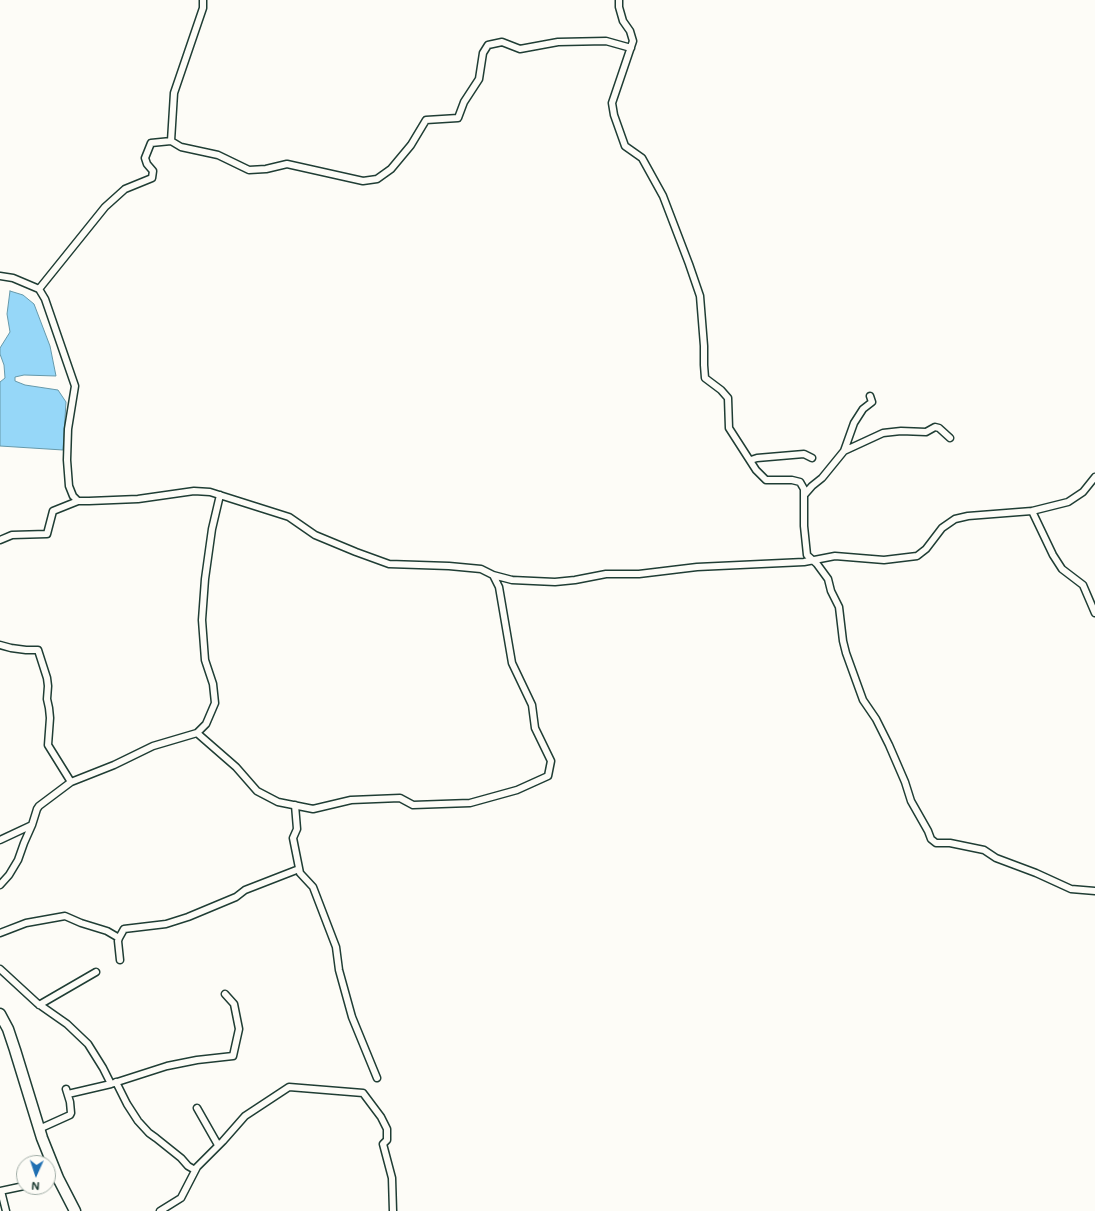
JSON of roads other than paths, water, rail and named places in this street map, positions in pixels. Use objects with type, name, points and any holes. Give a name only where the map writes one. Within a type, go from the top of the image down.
[{"type":"highway","points":[[0,1014],[8,1029],[15,1050],[38,1129],[58,1178],[75,1211]]},
{"type":"street","points":[[171,141],[174,94],[203,8],[203,0]]},
{"type":"street","points":[[619,0],[622,21],[630,31],[633,41],[612,103],[614,115],[625,146],[642,158],[663,196],[689,264],[700,296],[705,378],[722,390],[728,398],[729,428],[751,460],[756,470],[766,480],[792,480],[800,482],[804,489],[804,526],[807,555],[813,560],[828,579],[831,591],[839,607],[843,641],[852,671],[863,700],[876,719],[890,745],[905,782],[911,802],[931,839],[936,843],[950,843],[984,850],[996,858],[1036,873],[1071,889],[1095,891]]},
{"type":"street","points":[[39,289],[105,208],[125,189],[152,178],[153,171],[147,164],[146,158],[151,143],[171,141],[181,147],[218,155],[249,170],[266,169],[287,164],[363,182],[377,179],[391,169],[411,145],[426,120],[458,118],[464,102],[479,79],[483,53],[488,45],[502,42],[520,49],[558,42],[606,41],[631,48]]},
{"type":"street","points":[[0,276],[13,278],[39,289],[45,299],[75,386],[68,429],[68,460],[69,486],[73,496],[78,500]]},
{"type":"street","points":[[805,494],[822,478],[844,450],[854,423],[863,409],[872,402],[870,396]]},
{"type":"street","points":[[844,450],[883,433],[902,431],[926,432],[935,427],[939,428],[950,438]]},
{"type":"street","points":[[751,460],[757,458],[804,454],[812,458]]},
{"type":"street","points":[[0,540],[12,535],[47,534],[53,511],[78,500],[138,500],[194,491],[210,492],[289,517],[316,535],[389,564],[448,566],[481,570],[512,580],[555,582],[606,574],[639,574],[697,567],[804,562],[835,556],[884,560],[917,556],[926,549],[942,528],[955,519],[968,516],[1032,511],[1068,502],[1083,492],[1095,477]]},
{"type":"street","points":[[0,885],[9,875],[18,860],[32,824],[36,809],[39,806],[71,782],[114,765],[153,746],[197,733],[206,724],[215,703],[213,684],[205,660],[202,620],[204,580],[212,529],[220,495]]},
{"type":"street","points":[[1032,511],[1053,555],[1062,569],[1083,585],[1095,613]]},
{"type":"street","points":[[197,733],[236,767],[257,791],[278,802],[313,809],[351,800],[400,798],[413,805],[470,803],[517,790],[548,776],[551,761],[535,728],[532,705],[512,663],[499,587],[493,575]]},
{"type":"street","points":[[0,645],[26,650],[38,650],[48,686],[47,699],[50,718],[48,744],[71,782]]},
{"type":"street","points":[[295,805],[297,828],[293,838],[300,873],[313,887],[336,946],[339,970],[352,1017],[377,1078]]},
{"type":"street","points":[[0,840],[32,824]]},
{"type":"street","points":[[120,960],[118,938],[124,929],[166,924],[188,917],[236,897],[245,890],[299,869]]},
{"type":"street","points":[[0,933],[26,923],[65,916],[81,923],[107,931],[118,938]]},
{"type":"street","points":[[0,969],[39,1005],[66,1024],[88,1044],[138,1121],[149,1133],[181,1158],[188,1166],[195,1170]]},
{"type":"street","points":[[39,1005],[96,972]]},
{"type":"street","points":[[38,1129],[70,1115],[70,1102],[67,1092],[113,1083],[167,1066],[197,1060],[233,1056],[239,1029],[234,1004],[225,994]]},
{"type":"street","points":[[160,1211],[181,1198],[196,1167],[245,1116],[289,1087],[363,1093],[382,1117],[387,1129],[387,1140],[383,1144],[392,1178],[393,1211]]},
{"type":"street","points":[[197,1108],[218,1145]]},
{"type":"street","points":[[6,1211],[0,1191],[16,1188]]},
{"type":"water","points":[[10,291],[23,295],[34,304],[50,346],[56,376],[24,375],[15,377],[15,381],[25,385],[58,390],[66,402],[63,450],[0,446],[0,382],[5,378],[0,348],[10,332],[7,314]]}]
